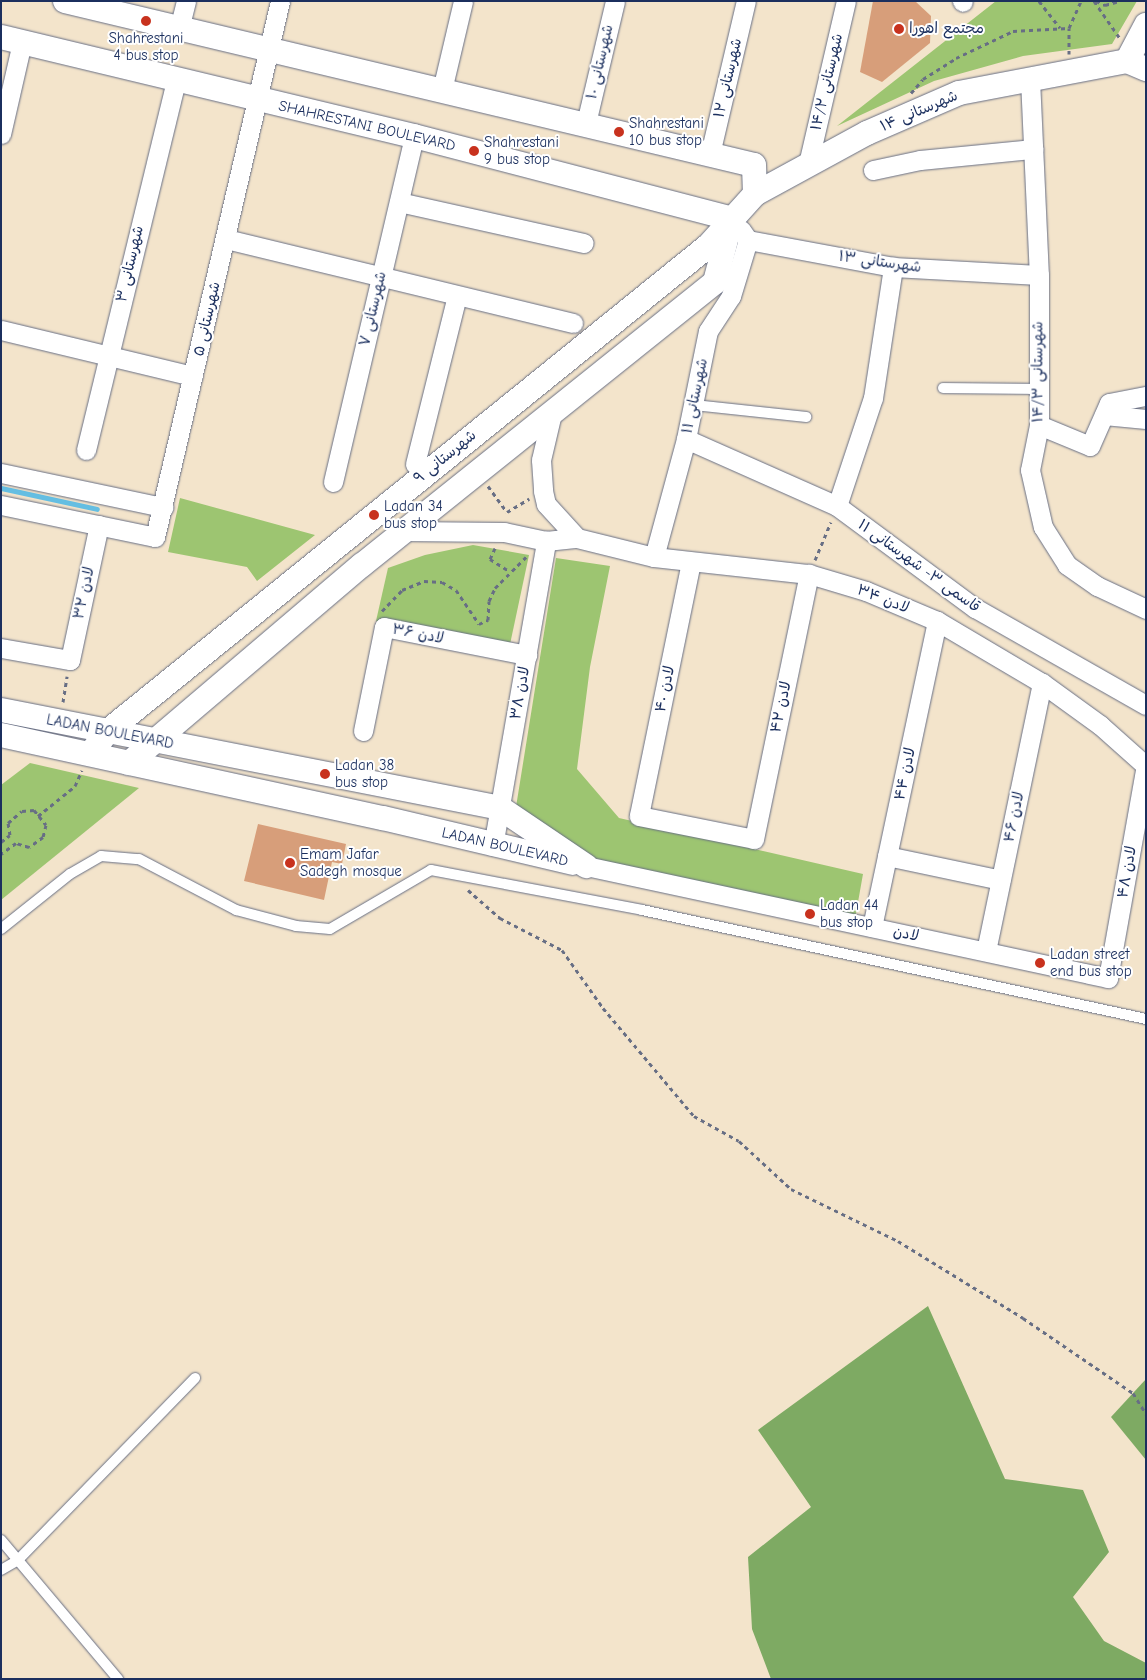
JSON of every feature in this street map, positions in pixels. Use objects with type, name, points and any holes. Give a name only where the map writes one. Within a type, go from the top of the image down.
[{"type":"street","points":[[65,1],[586,123],[754,165],[755,194]]},
{"type":"street","points":[[179,29],[186,1]]},
{"type":"street","name":"شهرستانی ۵","points":[[99,525],[155,538],[280,1]]},
{"type":"street","points":[[442,90],[463,1]]},
{"type":"street","name":"شهرستانی ۱۰","points":[[586,123],[615,1]]},
{"type":"street","name":"شهرستانی ۱۲","points":[[710,154],[746,1]]},
{"type":"street","name":"شهرستانی ۱۴/۲","points":[[808,164],[846,1]]},
{"type":"street","points":[[1136,65],[1146,25]]},
{"type":"street","points":[[1,134],[12,40]]},
{"type":"street","name":"SHAHRESTANI BOULEVARD","points":[[12,40],[414,136],[732,219]]},
{"type":"street","name":"شهرستانی ۱۴","points":[[755,194],[808,164],[905,116],[960,93],[1070,72],[1136,65]]},
{"type":"street","name":"شهرستانی ۱۴/۳","points":[[1030,79],[1039,275],[1039,425],[1030,470],[1043,527],[1067,565],[1097,586],[1146,609]]},
{"type":"street","name":"شهرستانی ۳","points":[[86,450],[176,80]]},
{"type":"street","name":"شهرستانی ۷","points":[[333,482],[414,136]]},
{"type":"street","points":[[873,170],[920,160],[1033,149]]},
{"type":"street","name":"شهرستانی ۹","points":[[90,754],[108,731],[708,246],[755,194]]},
{"type":"street","points":[[399,202],[584,243]]},
{"type":"street","points":[[732,219],[748,240]]},
{"type":"street","points":[[129,763],[152,740],[404,531],[715,282],[732,219]]},
{"type":"street","points":[[226,239],[573,323]]},
{"type":"street","name":"شهرستانی ۱۳","points":[[748,240],[892,267],[1039,275]]},
{"type":"street","name":"شهرستانی ۱۱","points":[[654,557],[686,439],[708,331],[731,296],[748,240]]},
{"type":"street","points":[[837,506],[873,398],[892,267]]},
{"type":"street","points":[[415,464],[457,296]]},
{"type":"street","points":[[1,330],[193,376]]},
{"type":"street","points":[[1039,425],[1090,446],[1109,403],[1146,396]]},
{"type":"street","points":[[552,413],[541,460],[543,491],[546,504],[577,538]]},
{"type":"street","points":[[1104,415],[1146,419]]},
{"type":"street","name":"قاسمی ۳- شهرستانی ۱۱","points":[[686,439],[837,506],[975,608],[1146,705]]},
{"type":"street","points":[[1,472],[162,507]]},
{"type":"street","points":[[1,504],[99,525]]},
{"type":"street","name":"لادن ۳۲","points":[[70,660],[99,525]]},
{"type":"street","points":[[404,531],[504,532],[546,541],[577,538]]},
{"type":"street","name":"لادن ۳۴","points":[[577,538],[654,557],[808,574],[866,591],[937,621],[1042,683],[1100,725],[1146,766]]},
{"type":"street","name":"لادن ۳۸","points":[[493,846],[546,541]]},
{"type":"street","name":"لادن ۴۰","points":[[691,562],[639,816],[754,839]]},
{"type":"street","name":"لادن ۴۲","points":[[754,839],[808,574]]},
{"type":"street","name":"لادن ۴۴","points":[[872,927],[937,621]]},
{"type":"street","name":"لادن ۳۶","points":[[363,731],[384,627],[527,655]]},
{"type":"street","points":[[1,648],[70,660]]},
{"type":"street","name":"لادن ۴۶","points":[[986,951],[1042,683]]},
{"type":"street","name":"LADAN BOULEVARD","points":[[1,710],[500,808],[586,866]]},
{"type":"street","name":"LADAN BOULEVARD","points":[[1,735],[383,818],[493,846],[586,866]]},
{"type":"street","name":"لادن ۴۸","points":[[1108,978],[1146,766]]},
{"type":"street","points":[[888,856],[1001,880]]},
{"type":"street","name":"لادن","points":[[586,866],[1108,978]]},
{"type":"lane","points":[[943,388],[1038,389]]},
{"type":"lane","points":[[694,405],[806,417]]},
{"type":"lane","points":[[1,929],[70,874],[101,856],[140,859],[236,910],[296,926],[330,929],[430,870],[642,910],[1146,1019]]},
{"type":"lane","points":[[1,1570],[18,1560],[195,1378]]},
{"type":"lane","points":[[1,1540],[118,1679]]},
{"type":"path","points":[[1039,1],[1060,28]]},
{"type":"path","points":[[1070,72],[1069,28],[1081,1]]},
{"type":"path","points":[[1095,1],[1105,5],[1120,1]]},
{"type":"path","points":[[1095,1],[1118,34],[1136,65]]},
{"type":"path","points":[[905,116],[912,90],[956,58],[1013,31],[1069,28]]},
{"type":"path","points":[[808,574],[837,506]]},
{"type":"path","points":[[384,627],[382,610],[402,590],[424,580],[442,582],[456,590],[479,624],[488,620],[489,602],[495,588],[509,572],[546,541]]},
{"type":"path","points":[[59,722],[70,660]]},
{"type":"path","points":[[38,816],[75,786],[90,754]]},
{"type":"path","points":[[1,842],[10,835],[8,823],[22,811],[34,810],[46,825],[42,837],[29,847],[16,843],[1,854]]},
{"type":"path","points":[[466,888],[500,918],[562,950],[603,1008],[694,1116],[738,1141],[791,1189],[898,1241],[1023,1318],[1133,1393],[1146,1414]]},
{"type":"green space","points":[[996,1],[1137,1],[1112,44],[1023,56],[934,81],[837,126]]},
{"type":"green space","points":[[180,498],[315,535],[257,581],[247,567],[168,552]]},
{"type":"green space","points":[[473,545],[529,555],[509,649],[376,621],[388,568],[425,555]]},
{"type":"green space","points":[[556,558],[610,566],[590,667],[577,769],[619,818],[863,874],[855,919],[619,870],[557,842],[516,807]]},
{"type":"green space","points":[[30,763],[139,788],[1,900],[1,785]]},
{"type":"green space","points":[[928,1306],[1005,1479],[1083,1490],[1109,1552],[1073,1597],[1104,1641],[1146,1663],[1146,1679],[771,1679],[752,1629],[748,1557],[811,1507],[758,1430]]},
{"type":"green space","points":[[1146,1379],[1146,1460],[1111,1417]]},
{"type":"building","name":"مجتمع اهورا","points":[[873,1],[915,1],[931,16],[930,43],[882,82],[860,72]]},
{"type":"building","name":"Emam Jafar Sadegh mosque","points":[[258,824],[346,844],[342,864],[332,862],[324,900],[244,881]]},
{"type":"waterway","points":[[1,488],[97,509]]},
{"type":"place","name":"Shahrestani 4 bus stop","points":[[146,21]]},
{"type":"place","name":"مجتمع اهورا","points":[[899,29]]},
{"type":"place","name":"Shahrestani 10 bus stop","points":[[619,132]]},
{"type":"place","name":"Shahrestani 9 bus stop","points":[[474,151]]},
{"type":"place","name":"Ladan 34 bus stop","points":[[374,515]]},
{"type":"place","name":"Ladan 38 bus stop","points":[[325,774]]},
{"type":"place","name":"Emam Jafar Sadegh mosque","points":[[290,863]]},
{"type":"place","name":"Ladan 44 bus stop","points":[[810,914]]},
{"type":"place","name":"Ladan street end bus stop","points":[[1040,963]]}]
